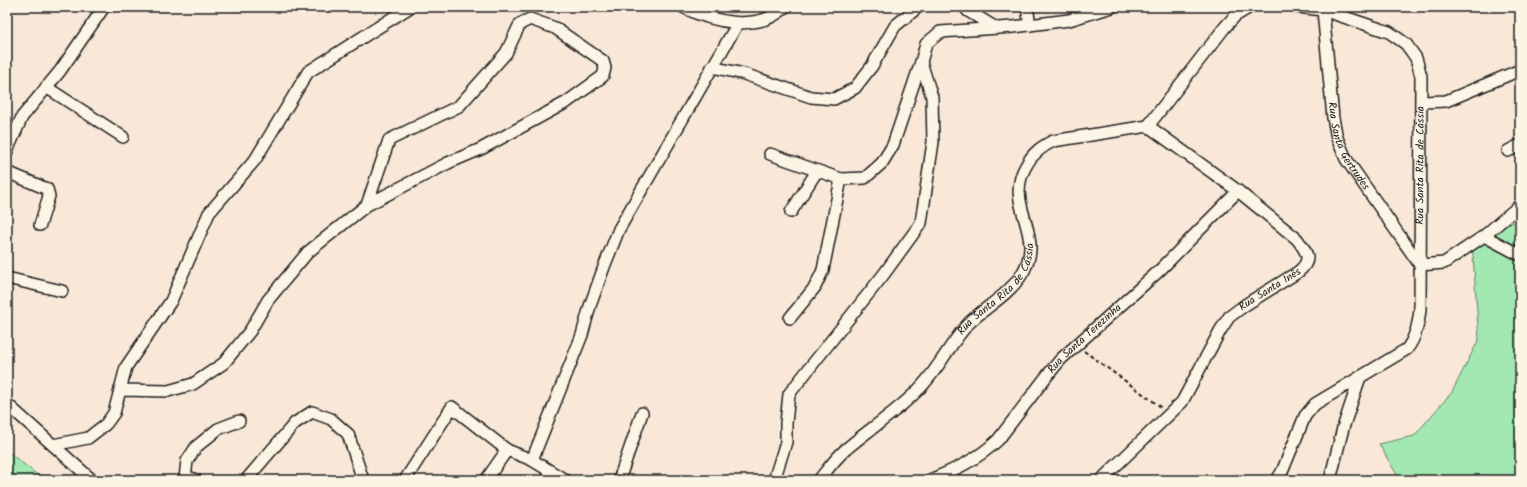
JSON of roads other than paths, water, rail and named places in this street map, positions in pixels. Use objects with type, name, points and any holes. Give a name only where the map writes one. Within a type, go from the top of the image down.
[{"type":"street","points":[[7,152],[22,117],[46,87],[104,7]]},
{"type":"street","points":[[53,445],[88,438],[106,424],[114,413],[126,367],[171,301],[209,212],[255,160],[308,72],[410,7]]},
{"type":"street","points":[[683,7],[717,20],[738,23],[760,21],[779,13],[785,7]]},
{"type":"street","points":[[712,67],[744,74],[811,97],[834,99],[855,88],[872,66],[895,26],[918,7]]},
{"type":"street","points":[[965,7],[968,11],[996,28]]},
{"type":"street","points":[[1027,7],[1030,25]]},
{"type":"street","points":[[770,154],[841,179],[865,178],[882,163],[893,145],[926,44],[940,32],[1030,25],[1069,20],[1112,7]]},
{"type":"street","points":[[1148,126],[1225,27],[1235,16],[1250,7]]},
{"type":"street","name":"Rua Santa Rita de Cássia","points":[[1277,480],[1282,472],[1305,416],[1315,404],[1408,349],[1414,340],[1420,310],[1422,102],[1421,76],[1416,58],[1406,44],[1389,32],[1324,9],[1297,7]]},
{"type":"street","name":"Rua Santa Gertrudes","points":[[1324,9],[1333,118],[1337,138],[1346,159],[1420,265]]},
{"type":"street","points":[[120,390],[168,391],[193,384],[224,363],[250,331],[268,300],[308,252],[367,205],[448,163],[481,149],[567,102],[603,76],[605,68],[603,61],[555,28],[530,19],[520,24],[506,53],[459,106],[389,140],[367,205]]},
{"type":"street","points":[[532,460],[582,335],[597,286],[620,229],[738,23]]},
{"type":"street","points":[[774,480],[786,442],[789,394],[884,274],[921,223],[932,142],[932,96],[921,62]]},
{"type":"street","points":[[1422,102],[1446,101],[1520,70]]},
{"type":"street","points":[[46,87],[123,137]]},
{"type":"street","name":"Rua Santa Inês","points":[[1101,480],[1182,402],[1229,317],[1298,272],[1304,267],[1308,260],[1304,248],[1297,239],[1238,191],[1148,126]]},
{"type":"street","name":"Rua Santa Rita de Cássia","points":[[819,480],[843,452],[893,413],[920,389],[969,323],[1004,296],[1020,277],[1028,263],[1031,252],[1030,233],[1022,211],[1018,193],[1019,182],[1024,169],[1034,153],[1053,141],[1148,126]]},
{"type":"street","points":[[1508,151],[1520,145]]},
{"type":"street","points":[[791,212],[817,171]]},
{"type":"street","points":[[7,172],[47,189],[50,196],[40,225]]},
{"type":"street","points":[[790,318],[815,287],[823,270],[841,179]]},
{"type":"street","name":"Rua Santa Terezinha","points":[[930,480],[966,464],[998,440],[1061,359],[1160,270],[1238,191]]},
{"type":"street","points":[[1420,265],[1444,263],[1484,236],[1520,205]]},
{"type":"street","points":[[1484,236],[1520,255]]},
{"type":"street","points":[[7,278],[62,291]]},
{"type":"street","points":[[1330,480],[1343,428],[1360,377]]},
{"type":"street","points":[[8,406],[92,480]]},
{"type":"street","points":[[405,480],[452,407],[507,450],[532,460],[565,480]]},
{"type":"street","points":[[246,480],[295,423],[312,412],[332,419],[348,434],[364,480]]},
{"type":"street","points":[[619,480],[642,413]]},
{"type":"street","points":[[187,479],[187,462],[196,447],[218,429],[239,421]]},
{"type":"street","points":[[486,480],[507,450]]}]
